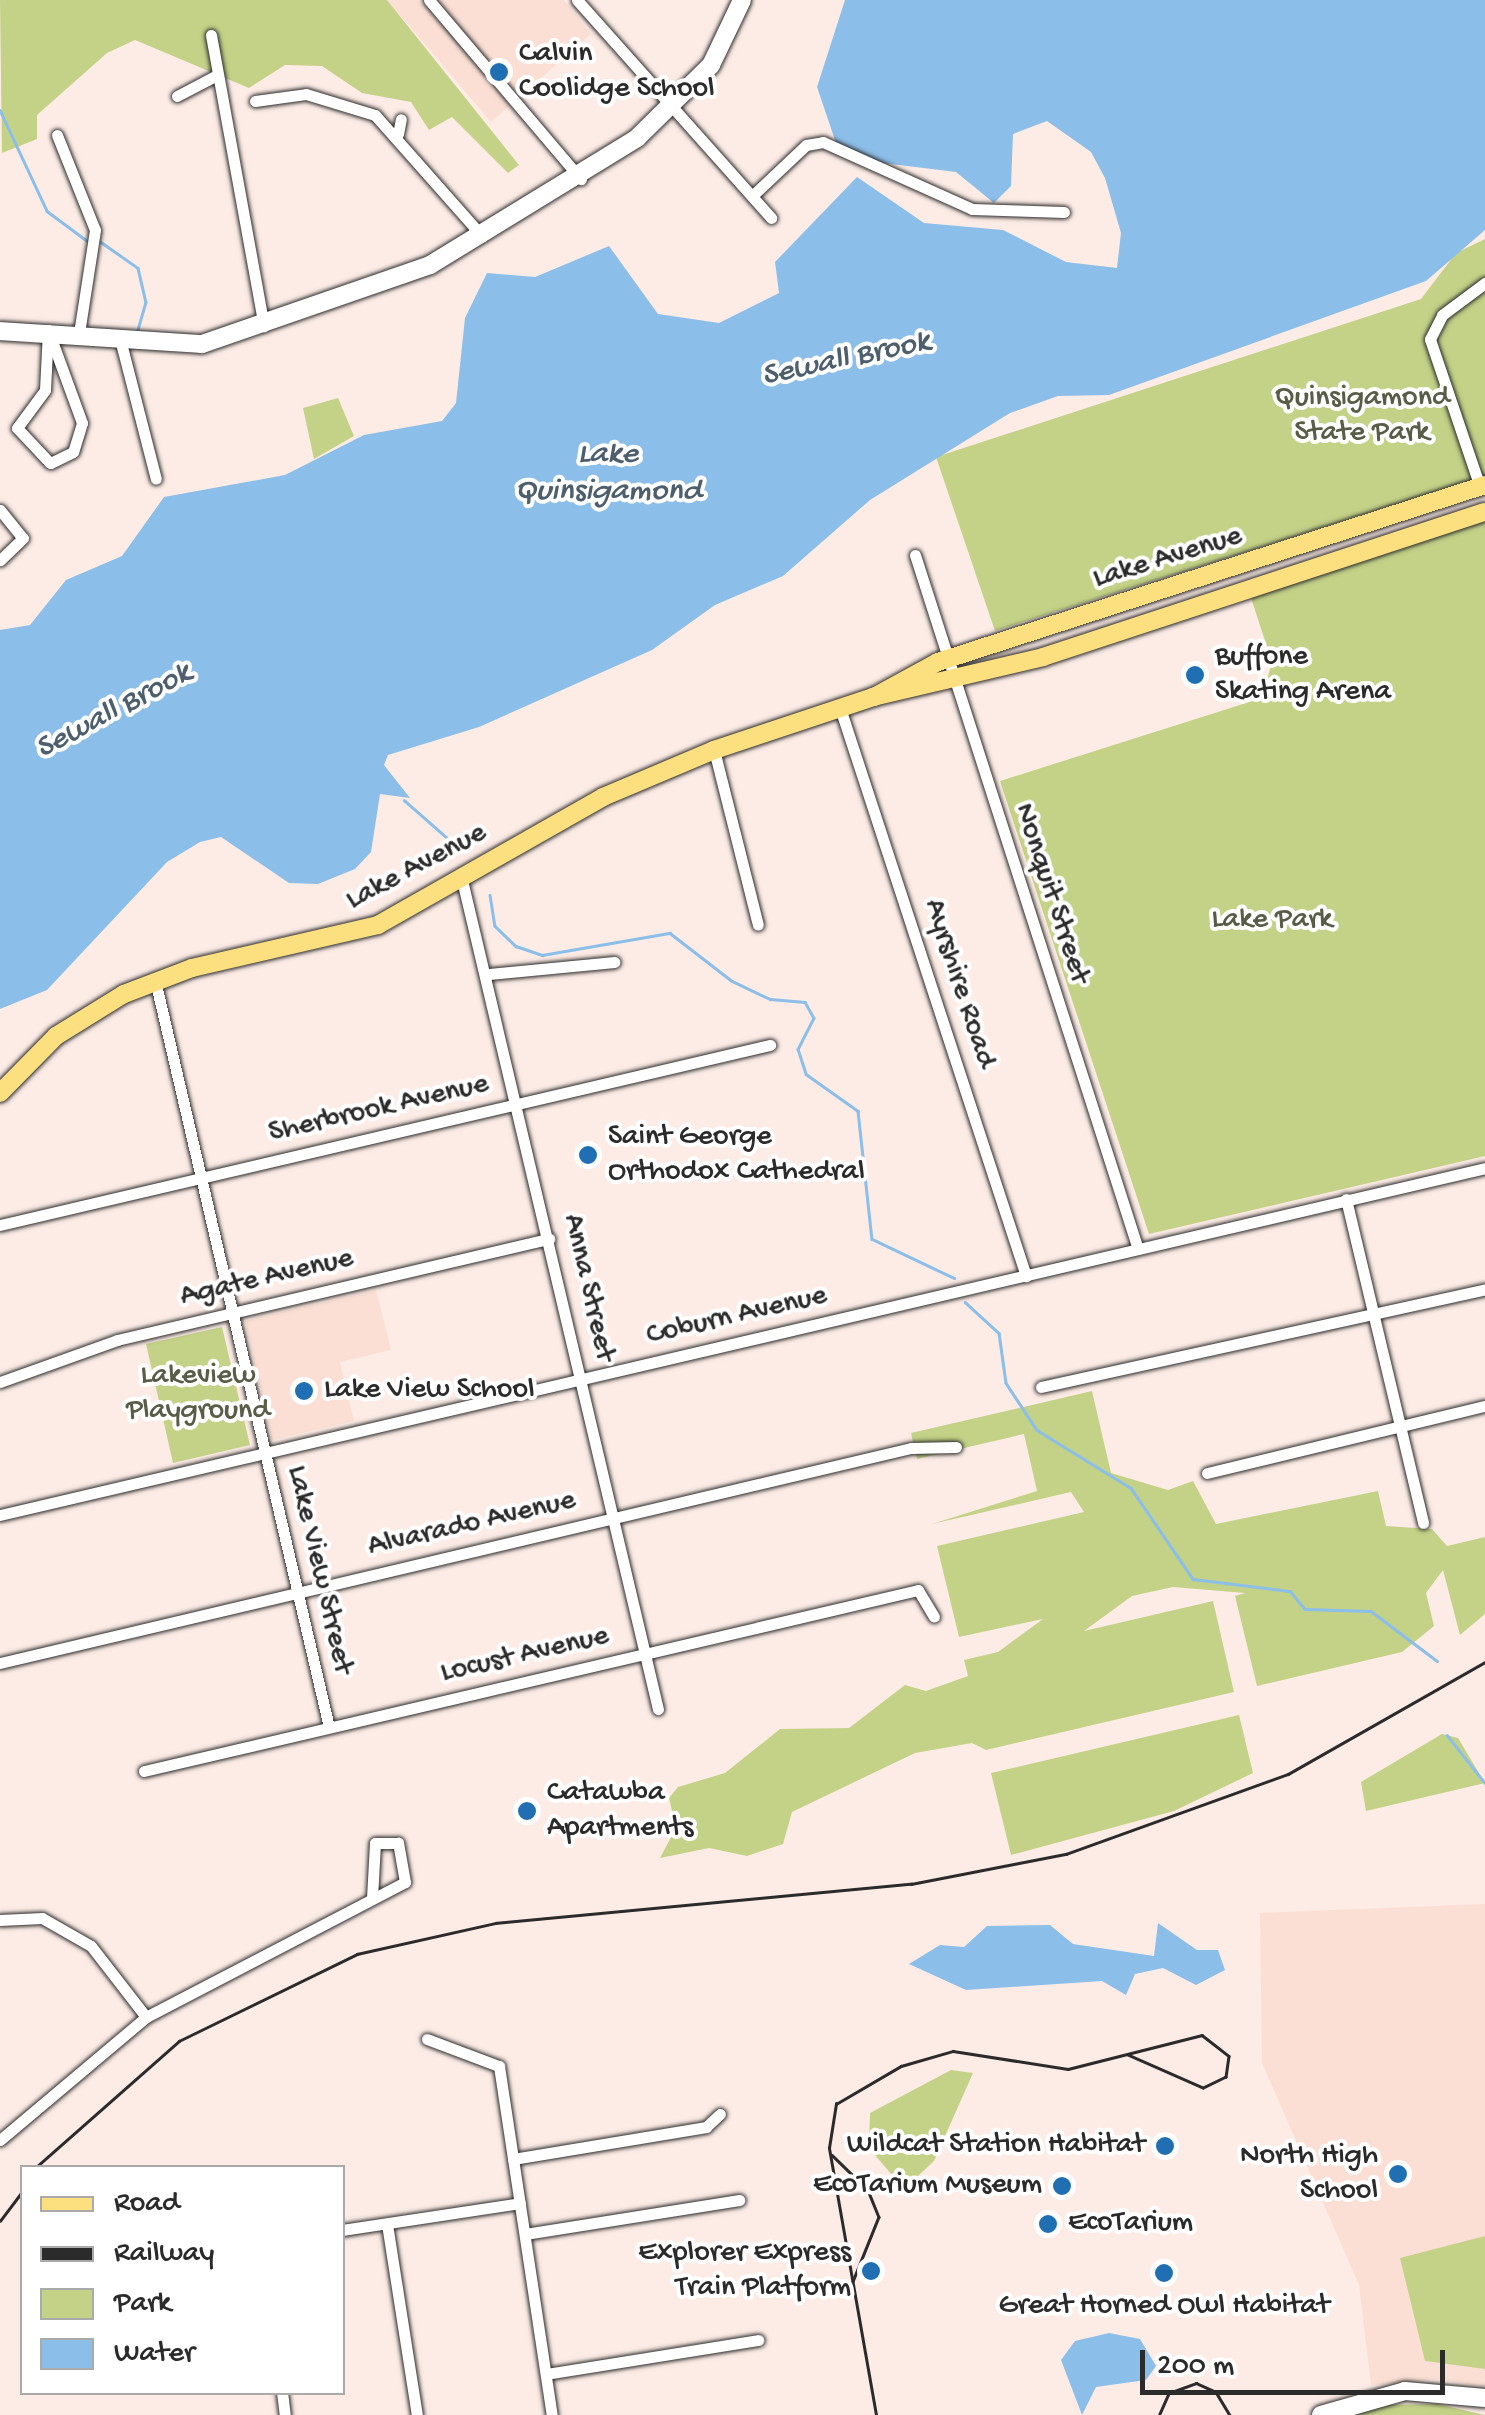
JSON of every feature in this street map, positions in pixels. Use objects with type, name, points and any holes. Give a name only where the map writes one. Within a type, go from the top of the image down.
[{"type":"main road","points":[[0,332],[48,330],[121,343],[190,346],[264,326],[415,272],[580,179],[670,108],[711,65],[742,0]]},
{"type":"main road","name":"Lake Avenue","points":[[873,697],[949,660],[1483,491]]},
{"type":"main road","name":"Lake Avenue","points":[[0,1094],[71,1025],[155,980],[346,937],[462,880],[603,797],[714,750],[873,697],[955,680],[1485,512]]},
{"type":"main road","points":[[1321,2415],[1405,2391],[1485,2398]]},
{"type":"street","points":[[429,0],[580,179]]},
{"type":"street","points":[[577,0],[772,218]]},
{"type":"street","points":[[211,35],[264,326]]},
{"type":"street","points":[[177,96],[217,75]]},
{"type":"street","points":[[255,101],[320,96],[375,115],[398,134],[482,236]]},
{"type":"street","points":[[398,134],[401,119]]},
{"type":"street","points":[[57,136],[95,230],[79,333]]},
{"type":"street","points":[[752,196],[806,144],[823,142],[972,209],[1064,212]]},
{"type":"street","points":[[1483,491],[1430,340],[1442,315],[1485,283]]},
{"type":"street","points":[[48,330],[82,420],[63,461],[50,463],[18,428],[44,390],[48,330]]},
{"type":"street","points":[[121,343],[156,479]]},
{"type":"street","points":[[0,510],[22,538],[0,560]]},
{"type":"street","name":"Nonquit Street","points":[[915,555],[1138,1249]]},
{"type":"street","name":"Ayrshire Road","points":[[840,708],[1026,1276]]},
{"type":"street","points":[[714,750],[758,925]]},
{"type":"street","name":"Anna Street","points":[[462,880],[489,974],[658,1709]]},
{"type":"street","points":[[489,974],[614,962]]},
{"type":"street","points":[[155,980],[202,1177]]},
{"type":"street","name":"Sherbrook Avenue","points":[[0,1226],[770,1045]]},
{"type":"street","name":"Coburn Avenue","points":[[0,1515],[1485,1168]]},
{"type":"street","name":"Lake View Street","points":[[202,1177],[329,1727]]},
{"type":"street","points":[[1346,1199],[1423,1523]]},
{"type":"street","name":"Agate Avenue","points":[[0,1382],[234,1312],[550,1239]]},
{"type":"street","points":[[1041,1388],[1485,1289]]},
{"type":"street","points":[[1207,1472],[1485,1406]]},
{"type":"street","name":"Alvarado Avenue","points":[[0,1663],[911,1448],[956,1447]]},
{"type":"street","name":"Locust Avenue","points":[[144,1770],[918,1590],[934,1616]]},
{"type":"street","points":[[0,2140],[146,2017],[405,1882],[398,1843],[375,1843],[372,1898]]},
{"type":"street","points":[[0,1920],[36,1916],[91,1946],[146,2017]]},
{"type":"street","points":[[428,2039],[499,2066],[552,2415]]},
{"type":"street","points":[[513,2158],[706,2127],[720,2114]]},
{"type":"street","points":[[524,2234],[740,2200]]},
{"type":"street","points":[[345,2230],[520,2203]]},
{"type":"street","points":[[386,2224],[418,2415]]},
{"type":"street","points":[[546,2374],[758,2340]]},
{"type":"shaded area","name":"Calvin Coolidge School","points":[[387,0],[564,0],[591,34],[491,122]]},
{"type":"shaded area","name":"Lake View School","points":[[376,1290],[391,1350],[340,1362],[354,1421],[272,1440],[245,1321]]},
{"type":"shaded area","name":"North High School","points":[[1485,1904],[1485,2387],[1439,2379],[1371,2385],[1359,2285],[1262,2063],[1260,1913]]},
{"type":"green space","points":[[0,0],[387,0],[519,165],[508,173],[452,117],[429,130],[411,102],[362,93],[322,66],[285,65],[249,88],[135,40],[107,53],[37,115],[37,139],[2,153]]},
{"type":"green space","name":"Quinsigamond State Park","points":[[1485,239],[1485,476],[995,631],[936,457],[1421,299],[1456,253]]},
{"type":"green space","points":[[338,398],[354,436],[314,459],[303,408]]},
{"type":"green space","name":"Lake Park","points":[[1485,521],[1485,1156],[1149,1234],[1000,781],[1262,698],[1272,662],[1251,598]]},
{"type":"green space","name":"Lakeview Playground","points":[[222,1327],[250,1445],[173,1463],[146,1344]]},
{"type":"green space","points":[[1092,1391],[1111,1473],[1168,1490],[1193,1481],[1216,1524],[1378,1491],[1386,1526],[1432,1529],[1447,1546],[1485,1537],[1485,1614],[1460,1635],[1443,1570],[1426,1593],[1434,1626],[1402,1652],[1257,1686],[1235,1596],[1245,1593],[1173,1587],[1132,1596],[1084,1631],[1213,1601],[1234,1692],[986,1750],[972,1743],[915,1753],[792,1812],[783,1844],[747,1856],[709,1848],[660,1858],[676,1828],[669,1798],[678,1787],[725,1773],[780,1729],[849,1728],[905,1685],[926,1691],[968,1676],[964,1660],[998,1652],[1043,1619],[959,1637],[937,1546],[1084,1512],[1071,1492],[932,1524],[1037,1491],[1024,1434],[917,1459],[911,1433]]},
{"type":"green space","points":[[1239,1715],[1253,1773],[1174,1811],[1011,1855],[991,1773]]},
{"type":"green space","points":[[1442,1734],[1458,1738],[1485,1783],[1366,1811],[1361,1782]]},
{"type":"green space","points":[[951,2070],[973,2073],[934,2161],[904,2189],[869,2148],[870,2113]]},
{"type":"green space","points":[[1485,2236],[1485,2369],[1425,2361],[1400,2258]]},
{"type":"green space","points":[[1437,2404],[1485,2415],[1355,2415],[1383,2405]]},
{"type":"water","name":"Lake Quinsigamond","points":[[845,0],[1485,0],[1485,230],[1426,281],[1109,395],[1058,396],[1010,413],[870,500],[783,576],[715,605],[652,650],[479,727],[388,755],[384,765],[410,798],[380,794],[371,852],[355,869],[318,884],[289,883],[221,837],[200,842],[167,862],[47,990],[0,1009],[0,630],[30,625],[66,580],[122,556],[164,497],[285,475],[364,435],[442,421],[456,403],[465,318],[487,273],[535,277],[609,246],[658,314],[719,323],[779,293],[775,262],[857,177],[924,223],[1003,230],[1066,262],[1117,268],[1121,233],[1105,178],[1091,152],[1047,121],[1013,134],[1011,186],[994,203],[956,172],[875,162],[836,143],[817,87]]},
{"type":"water","points":[[1158,1923],[1197,1950],[1218,1950],[1225,1970],[1196,1985],[1163,1968],[1135,1974],[1126,1995],[1102,1981],[966,1990],[909,1964],[940,1945],[964,1947],[987,1926],[1050,1925],[1073,1944],[1154,1956]]},
{"type":"water","points":[[1109,2333],[1140,2339],[1156,2366],[1146,2380],[1096,2387],[1082,2415],[1061,2360],[1075,2341]]},
{"type":"waterway","points":[[0,110],[47,211],[86,240]]},
{"type":"waterway","points":[[101,242],[138,268],[146,302],[137,333]]},
{"type":"waterway","points":[[404,800],[460,849]]},
{"type":"waterway","points":[[490,895],[495,926],[516,946],[542,955],[670,933],[732,981],[770,999],[805,1002],[814,1018],[798,1049],[806,1074],[858,1111],[872,1239],[954,1278]]},
{"type":"waterway","points":[[965,1302],[999,1333],[1006,1383],[1037,1430],[1131,1488],[1193,1579],[1290,1591],[1305,1609],[1371,1611],[1437,1661]]},
{"type":"waterway","points":[[1447,1735],[1485,1783]]},
{"type":"railway","points":[[38,2165],[179,2041],[357,1954],[496,1923],[911,1884],[1066,1854],[1288,1774],[1485,1662]]},
{"type":"railway","points":[[876,2415],[829,2148],[836,2104],[901,2066],[953,2051],[1068,2069],[1202,2035],[1229,2056],[1226,2077],[1203,2088],[1128,2055]]},
{"type":"railway","points":[[832,2155],[868,2190],[879,2217],[852,2284]]},
{"type":"railway","points":[[0,2221],[20,2195]]},
{"type":"railway","points":[[1159,2415],[1169,2393],[1196,2383],[1216,2392],[1230,2415]]},
{"type":"place","name":"Calvin Coolidge School","points":[[499,72]]},
{"type":"place","name":"Buffone Skating Arena","points":[[1195,675]]},
{"type":"place","name":"Saint George Orthodox Cathedral","points":[[588,1155]]},
{"type":"place","name":"Lake View School","points":[[304,1391]]},
{"type":"place","name":"Catawba Apartments","points":[[527,1811]]},
{"type":"place","name":"Wildcat Station Habitat","points":[[1165,2146]]},
{"type":"place","name":"North High School","points":[[1398,2174]]},
{"type":"place","name":"EcoTarium Museum","points":[[1062,2186]]},
{"type":"place","name":"EcoTarium","points":[[1048,2224]]},
{"type":"place","name":"Explorer Express Train Platform","points":[[871,2271]]},
{"type":"place","name":"Great Horned Owl Habitat","points":[[1164,2273]]},
{"type":"water label","name":"Sewall Brook","points":[[846,360]]},
{"type":"water label","name":"Sewall Brook","points":[[114,712]]}]
